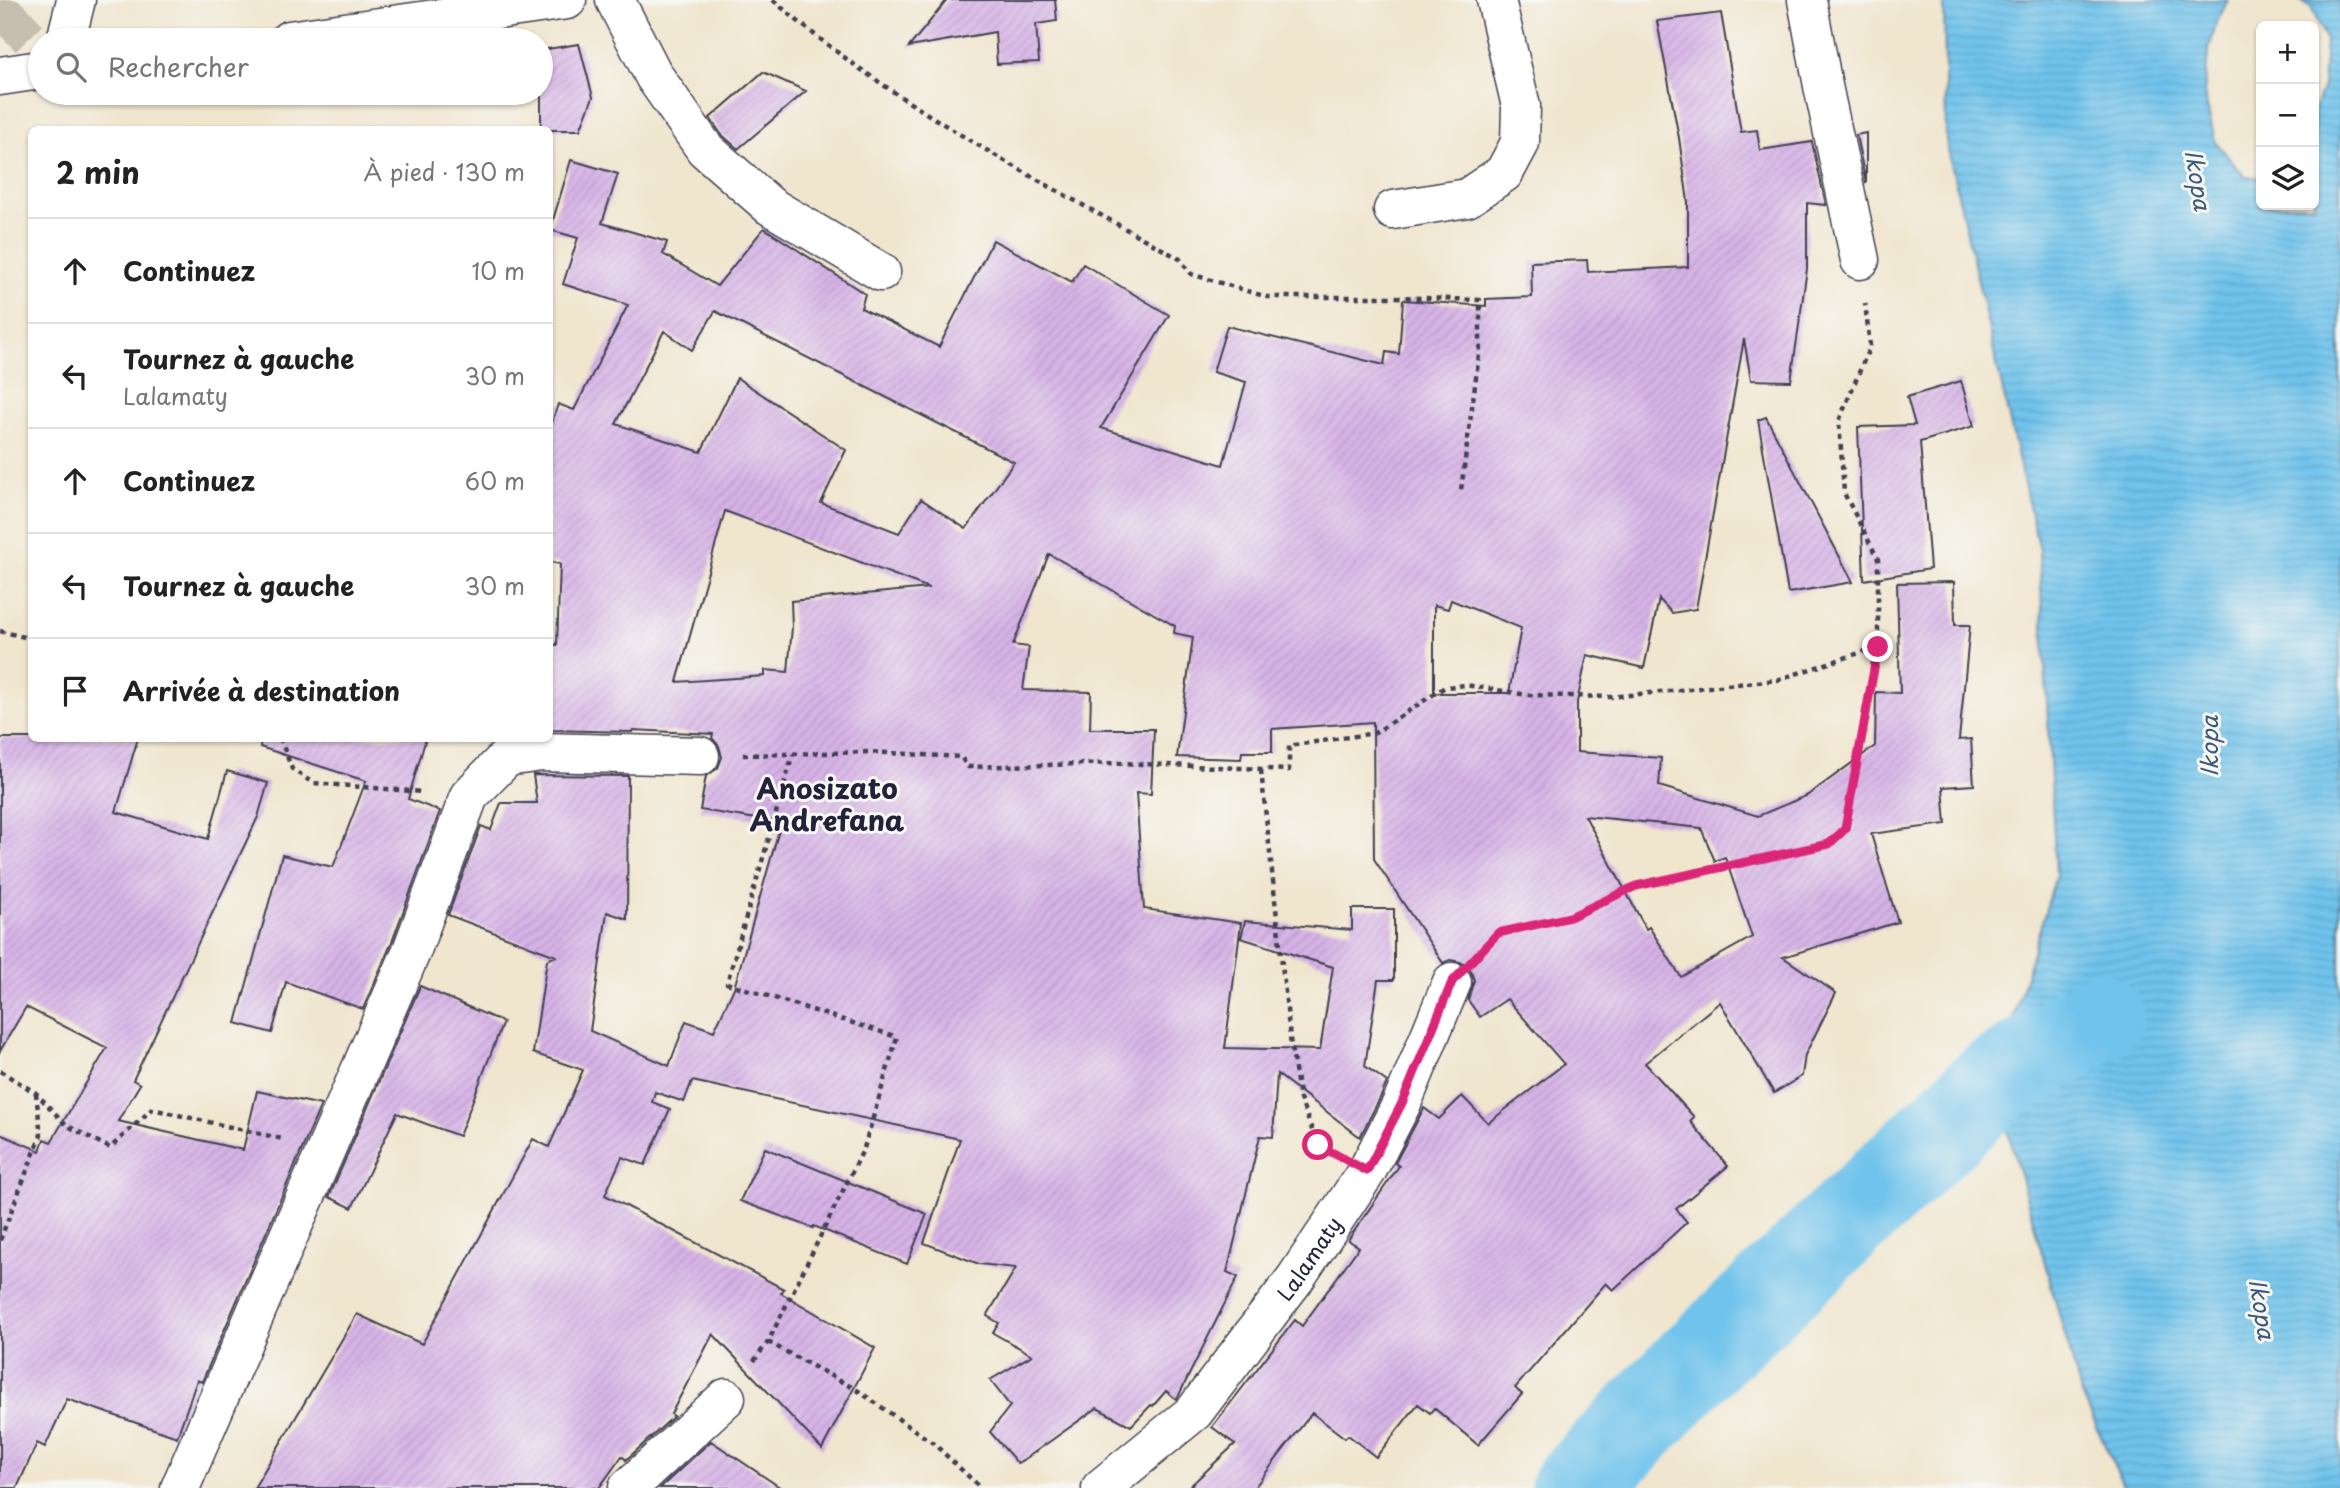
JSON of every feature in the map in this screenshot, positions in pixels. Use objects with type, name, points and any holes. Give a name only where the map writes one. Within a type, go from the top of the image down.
[{"type":"street","points":[[69,28],[76,0]]},
{"type":"street","points":[[372,28],[567,0]]},
{"type":"street","points":[[615,0],[654,76],[705,149],[770,206],[881,272]]},
{"type":"street","points":[[1393,210],[1467,198],[1504,173],[1520,143],[1521,106],[1496,0]]},
{"type":"street","points":[[1807,0],[1860,260]]},
{"type":"street","points":[[0,76],[28,72]]},
{"type":"street","points":[[180,1488],[412,950],[469,796],[506,757],[541,752],[700,756]]},
{"type":"street","name":"Lalamaty","points":[[1101,1488],[1194,1412],[1295,1279],[1367,1171],[1402,1103],[1452,982]]},
{"type":"street","points":[[628,1488],[726,1398]]},
{"type":"path","points":[[773,0],[818,39],[957,134],[1180,259],[1191,274],[1267,297],[1480,300],[1480,348],[1461,490]]},
{"type":"path","points":[[1452,982],[1498,933],[1570,917],[1636,886],[1829,844],[1845,829],[1878,647],[1878,559],[1844,493],[1839,421],[1870,346],[1860,260]]},
{"type":"path","points":[[0,631],[28,638]]},
{"type":"path","points":[[700,756],[870,752],[961,757],[968,767],[1119,763],[1289,770],[1289,746],[1375,733],[1445,687],[1466,685],[1527,695],[1611,697],[1777,680],[1878,647]]},
{"type":"path","points":[[282,742],[292,769],[313,783],[469,796]]},
{"type":"path","points":[[726,1398],[768,1342],[864,1149],[897,1037],[727,982],[793,754]]},
{"type":"path","points":[[1261,770],[1291,1047],[1300,1099],[1318,1145],[1367,1171]]},
{"type":"path","points":[[0,1071],[36,1093],[66,1125],[110,1149],[152,1109],[327,1149]]},
{"type":"path","points":[[0,1240],[41,1135],[36,1093]]},
{"type":"path","points":[[768,1342],[858,1390],[933,1443],[981,1488]]},
{"type":"water","name":"Ikopa","points":[[1944,0],[2228,0],[2216,24],[2208,54],[2204,93],[2215,141],[2245,177],[2256,177],[2256,210],[2319,210],[2319,97],[2323,86],[2326,40],[2311,7],[2301,0],[2340,0],[2340,1488],[2124,1488],[2081,1392],[1994,1082],[2056,875],[2039,550],[1946,141]]},
{"type":"building","points":[[947,0],[1055,0],[1057,21],[1036,24],[1039,62],[997,64],[995,32],[909,47]]},
{"type":"building","points":[[1721,13],[1741,132],[1757,130],[1760,150],[1812,142],[1826,205],[1807,203],[1807,269],[1791,381],[1751,380],[1744,339],[1696,609],[1672,613],[1659,599],[1644,668],[1587,655],[1577,702],[1577,752],[1661,758],[1659,786],[1758,816],[1808,795],[1875,746],[1876,692],[1900,693],[1897,583],[1954,582],[1955,625],[1970,625],[1959,740],[1971,739],[1974,785],[1943,787],[1946,824],[1871,834],[1898,922],[1783,957],[1836,993],[1805,1055],[1802,1076],[1774,1093],[1720,1002],[1645,1063],[1694,1117],[1690,1121],[1728,1166],[1676,1209],[1687,1222],[1613,1290],[1606,1283],[1515,1388],[1522,1394],[1478,1445],[1434,1408],[1430,1413],[1418,1404],[1376,1457],[1348,1435],[1345,1438],[1312,1413],[1254,1488],[1188,1488],[1235,1444],[1212,1427],[1295,1320],[1302,1326],[1359,1247],[1348,1240],[1399,1166],[1395,1163],[1424,1108],[1439,1119],[1462,1096],[1488,1123],[1564,1064],[1507,999],[1480,1017],[1468,1000],[1474,980],[1470,969],[1460,962],[1450,960],[1443,963],[1374,859],[1373,722],[1272,729],[1272,752],[1242,752],[1241,759],[1177,757],[1193,637],[1174,633],[1175,626],[1049,554],[1013,645],[1029,647],[1023,690],[1091,692],[1090,729],[1154,729],[1151,794],[1136,793],[1144,909],[1241,923],[1225,1048],[1320,1050],[1333,967],[1241,938],[1245,921],[1352,930],[1352,909],[1394,909],[1394,980],[1378,980],[1365,1066],[1387,1082],[1382,1094],[1360,1137],[1277,1074],[1273,1137],[1260,1136],[1227,1272],[1238,1277],[1178,1397],[1176,1399],[1166,1391],[1131,1426],[1097,1408],[1018,1464],[990,1432],[1010,1406],[990,1380],[1032,1355],[993,1333],[999,1323],[987,1316],[1016,1268],[979,1264],[924,1243],[960,1139],[692,1081],[684,1102],[655,1092],[652,1102],[670,1109],[645,1165],[622,1157],[605,1195],[784,1289],[781,1293],[875,1348],[822,1449],[713,1334],[671,1414],[674,1416],[626,1460],[622,1456],[599,1488],[254,1488],[357,1314],[422,1344],[533,1139],[549,1147],[583,1070],[533,1053],[547,960],[556,956],[448,915],[481,826],[491,830],[501,803],[537,803],[533,775],[628,776],[627,919],[607,912],[590,1031],[669,1066],[686,1021],[714,1031],[734,988],[781,823],[700,810],[706,776],[718,768],[722,757],[719,746],[712,738],[713,734],[553,730],[553,645],[557,645],[560,564],[553,563],[553,420],[558,404],[574,410],[628,305],[563,284],[578,238],[553,231],[553,220],[571,160],[618,174],[602,223],[667,242],[663,254],[717,286],[764,228],[865,294],[861,308],[939,347],[993,240],[1072,282],[1083,264],[1169,315],[1101,428],[1223,465],[1246,382],[1213,372],[1227,326],[1384,365],[1386,352],[1399,354],[1403,300],[1486,306],[1486,299],[1532,297],[1531,262],[1587,260],[1588,272],[1688,267],[1688,202],[1657,21]],"holes":[[[715,311],[1014,462],[966,529],[921,499],[899,533],[821,503],[846,450],[737,378],[701,452],[616,424],[664,331],[692,350]],[[725,511],[929,588],[791,601],[788,672],[765,670],[765,676],[677,682]],[[1451,600],[1521,628],[1509,693],[1434,693],[1434,605],[1448,609]],[[1585,816],[1701,828],[1715,861],[1725,857],[1752,937],[1681,977],[1649,927],[1646,929]]]},
{"type":"building","points":[[579,44],[593,97],[580,130],[553,130],[553,126],[541,126],[541,105],[553,105],[553,48]]},
{"type":"building","points":[[763,72],[806,91],[738,149],[721,134],[710,118]]},
{"type":"building","points":[[1866,133],[1866,183],[1856,135]]},
{"type":"building","points":[[1961,381],[1974,426],[1920,442],[1930,569],[1864,580],[1858,427],[1915,425],[1907,397]]},
{"type":"building","points":[[1766,417],[1853,582],[1788,593],[1758,420]]},
{"type":"building","points":[[0,738],[28,738],[28,742],[137,742],[116,812],[208,839],[227,771],[268,783],[258,817],[133,1080],[140,1084],[118,1121],[243,1150],[257,1091],[321,1105],[202,1382],[197,1380],[177,1437],[67,1399],[45,1447],[37,1443],[17,1488],[0,1488],[0,1134],[40,1151],[44,1139],[51,1142],[107,1048],[26,1007],[0,1051]]},
{"type":"building","points":[[261,742],[425,742],[408,799],[440,811],[392,942],[363,1009],[286,982],[272,1033],[236,1023],[282,855],[333,867],[366,781],[260,747]]},
{"type":"building","points":[[420,986],[503,1022],[459,1136],[397,1113],[352,1208],[329,1197]]},
{"type":"building","points":[[765,1148],[927,1214],[907,1264],[814,1226],[813,1228],[740,1201]]},
{"type":"building","points":[[711,1441],[781,1488],[660,1488]]},
{"type":"waterway","points":[[1575,1488],[1695,1364],[1994,1082],[2099,1017]]},
{"type":"tunnel","points":[[0,20],[10,18],[28,37]]},
{"type":"district","name":"Anosizato Andrefana","points":[[827,803]]},
{"type":"route","points":[[1318,1145],[1367,1171],[1402,1103],[1452,982],[1498,933],[1570,917],[1636,886],[1829,844],[1845,829],[1878,647]]}]
